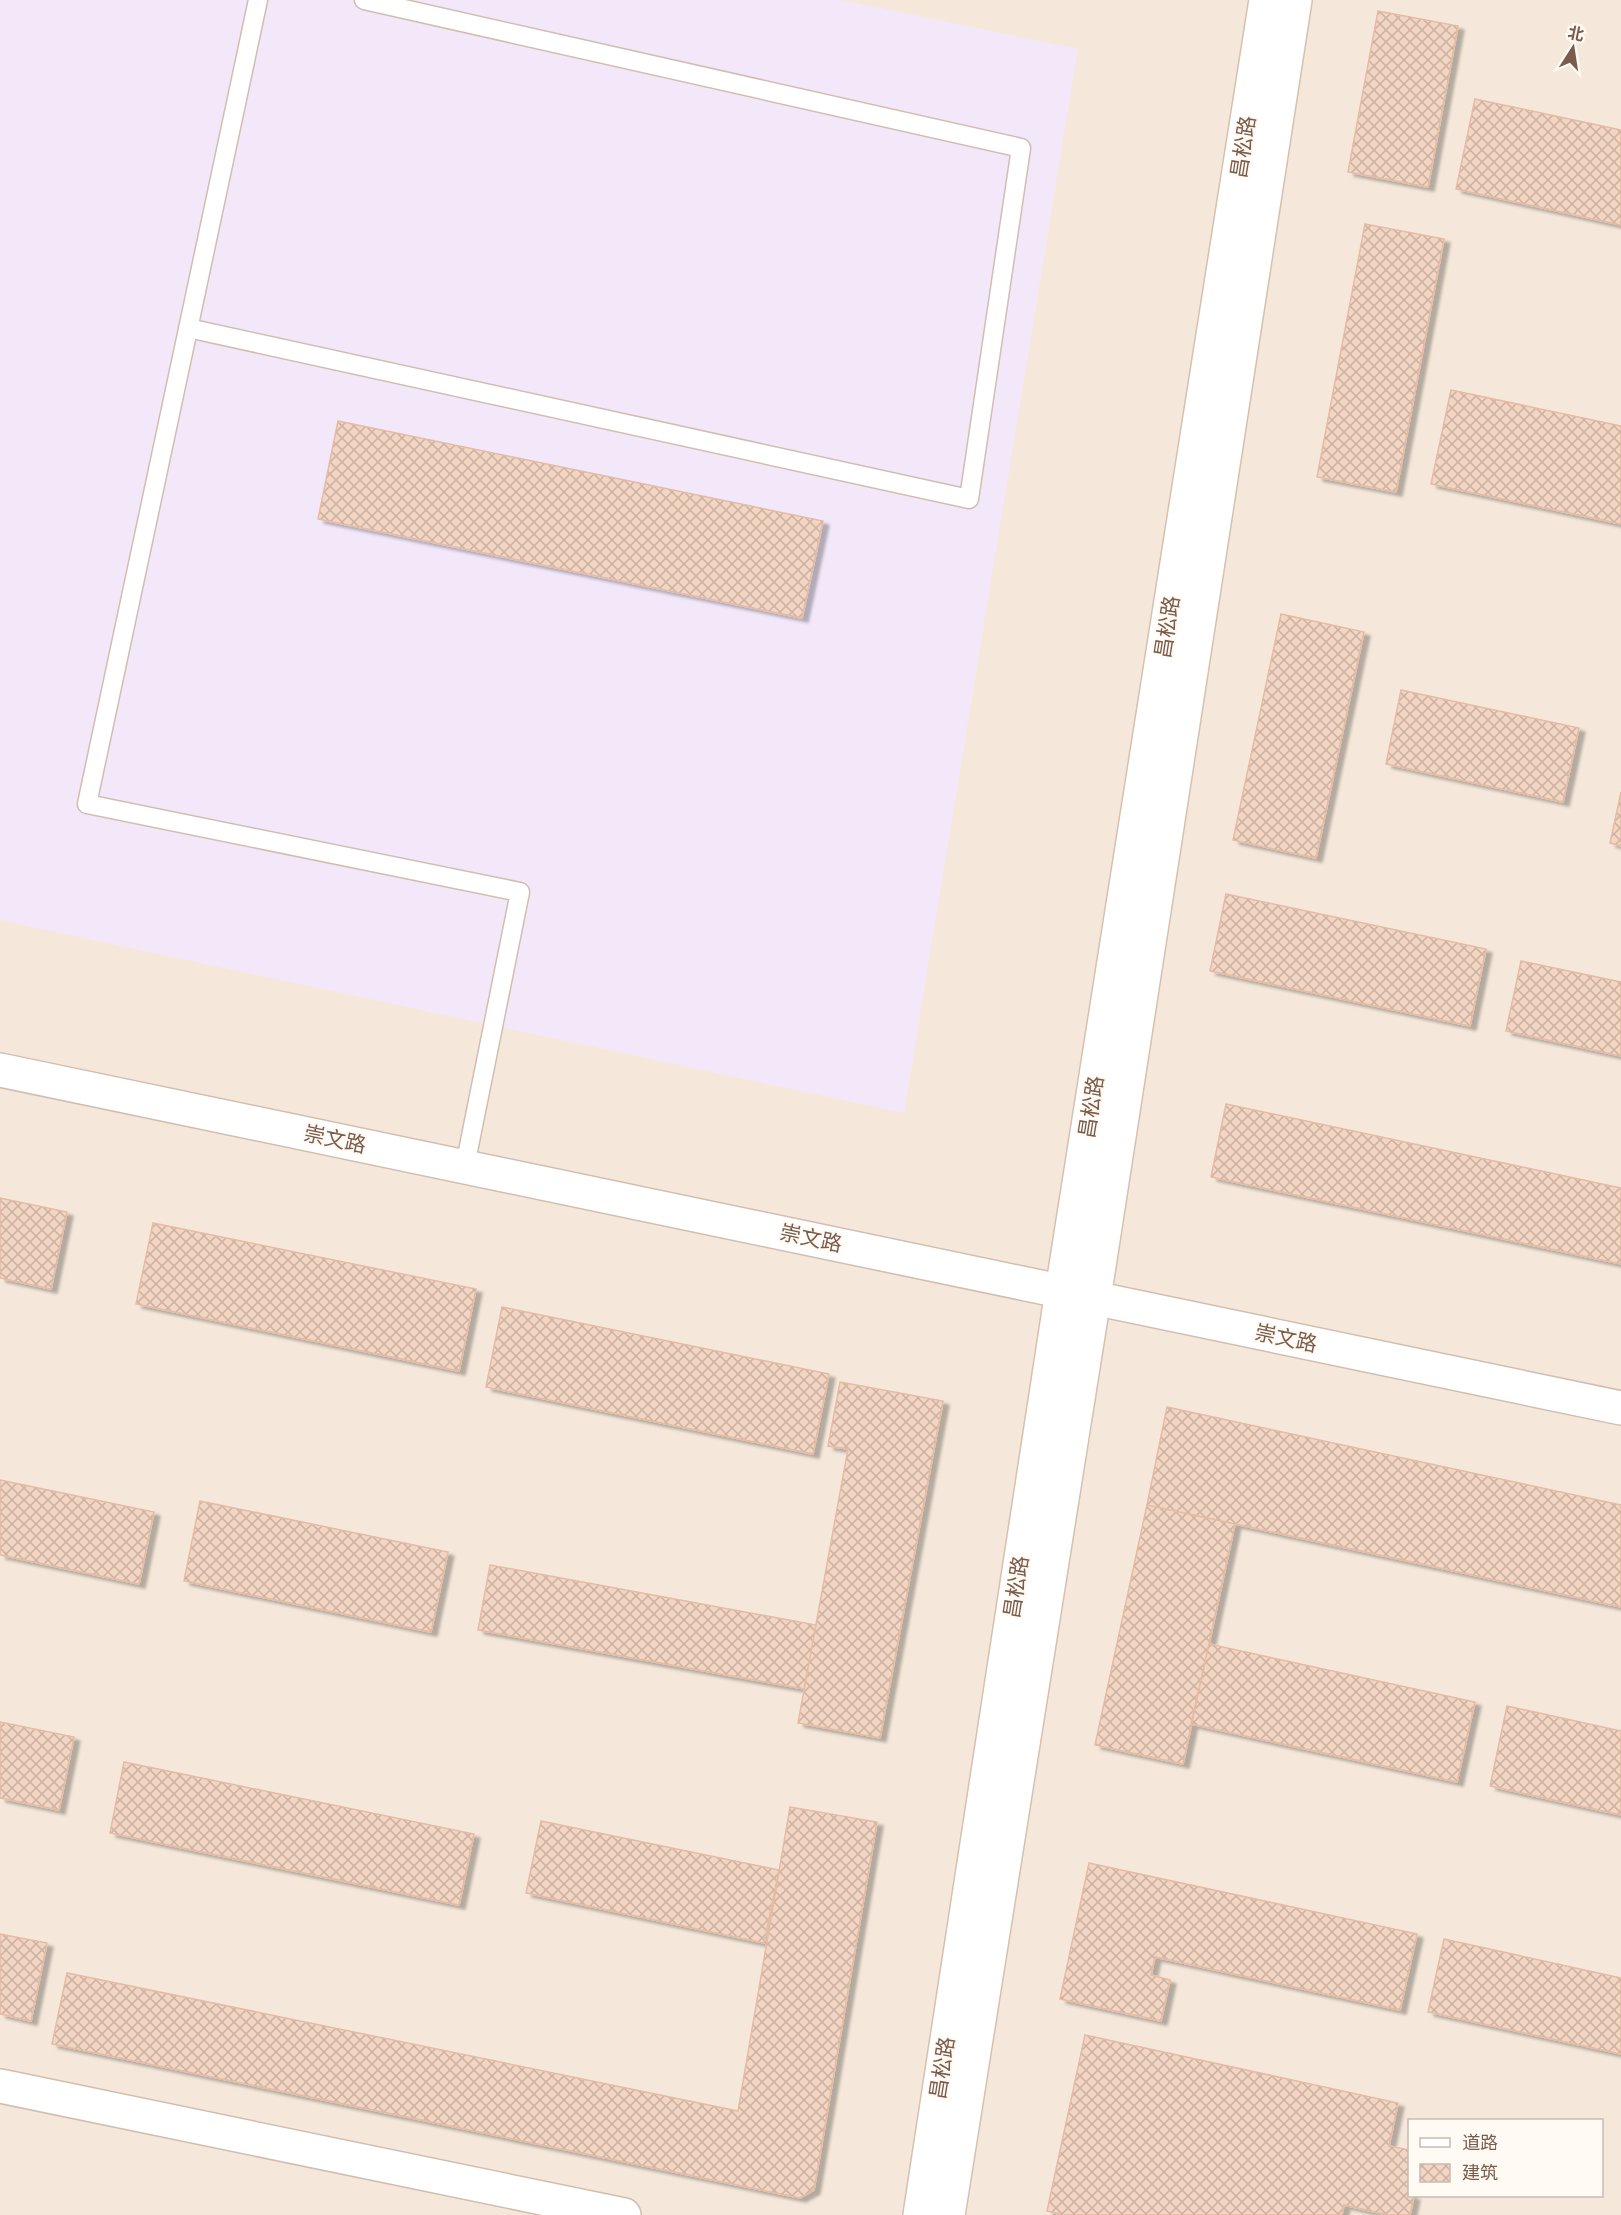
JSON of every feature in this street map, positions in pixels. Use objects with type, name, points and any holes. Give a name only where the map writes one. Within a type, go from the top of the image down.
[{"type":"main road","name":"昌松路","points":[[920,2215],[1062,1291],[1266,0]]},
{"type":"main road","name":"昌松路","points":[[948,2215],[1094,1298],[1295,0]]},
{"type":"main road","name":"崇文路","points":[[0,1070],[1621,1408]]},
{"type":"main road","points":[[0,2086],[624,2215]]},
{"type":"lane","points":[[258,0],[87,804],[520,892],[465,1166]]},
{"type":"lane","points":[[188,328],[969,499],[1021,148],[364,0]]},
{"type":"shaded area","points":[[0,0],[1621,0],[1621,2215],[0,2215]]},
{"type":"shaded area","points":[[0,0],[841,0],[1078,49],[904,1113],[0,920]]},
{"type":"building","points":[[1378,11],[1458,26],[1428,187],[1348,172]]},
{"type":"building","points":[[1475,99],[1621,130],[1621,225],[1456,189]]},
{"type":"building","points":[[1365,224],[1444,239],[1396,492],[1317,477]]},
{"type":"building","points":[[1451,390],[1621,426],[1621,524],[1431,484]]},
{"type":"building","points":[[338,421],[823,521],[802,618],[318,519]]},
{"type":"building","points":[[1281,614],[1364,632],[1316,858],[1233,840]]},
{"type":"building","points":[[1401,690],[1579,728],[1563,802],[1386,764]]},
{"type":"building","points":[[1621,792],[1621,846],[1610,843]]},
{"type":"building","points":[[1226,894],[1486,949],[1470,1026],[1210,971]]},
{"type":"building","points":[[1521,961],[1621,982],[1621,1056],[1506,1031]]},
{"type":"building","points":[[1226,1104],[1621,1188],[1621,1264],[1211,1177]]},
{"type":"building","points":[[0,1198],[67,1212],[51,1289],[0,1278]]},
{"type":"building","points":[[153,1223],[476,1289],[459,1371],[136,1304]]},
{"type":"building","points":[[502,1307],[829,1374],[813,1454],[486,1387]]},
{"type":"building","points":[[840,1382],[943,1401],[880,1738],[798,1723],[848,1449],[828,1446]]},
{"type":"building","points":[[1167,1407],[1621,1505],[1621,1607],[1147,1505]]},
{"type":"building","points":[[0,1480],[154,1512],[139,1584],[0,1555]]},
{"type":"building","points":[[200,1501],[448,1552],[431,1632],[184,1581]]},
{"type":"building","points":[[1147,1505],[1235,1524],[1183,1764],[1095,1745]]},
{"type":"building","points":[[490,1565],[816,1625],[804,1689],[478,1630]]},
{"type":"building","points":[[1209,1644],[1475,1702],[1457,1782],[1191,1724]]},
{"type":"building","points":[[1507,1706],[1621,1731],[1621,1815],[1490,1786]]},
{"type":"building","points":[[0,1722],[74,1737],[59,1810],[0,1798]]},
{"type":"building","points":[[124,1762],[474,1834],[459,1905],[110,1833]]},
{"type":"building","points":[[790,1807],[877,1822],[814,2190],[800,2198],[52,2044],[67,1973],[738,2111]]},
{"type":"building","points":[[541,1821],[779,1870],[764,1943],[526,1893]]},
{"type":"building","points":[[1089,1863],[1417,1934],[1400,2010],[1155,1957],[1151,1975],[1170,1980],[1161,2021],[1060,1999]]},
{"type":"building","points":[[0,1934],[47,1943],[31,2021],[0,2014]]},
{"type":"building","points":[[1444,1939],[1621,1978],[1621,2054],[1428,2012]]},
{"type":"building","points":[[1085,2035],[1398,2103],[1389,2146],[1408,2150],[1408,2197],[1414,2197],[1410,2215],[1388,2215],[1344,2205],[1342,2215],[1063,2215],[1047,2211]]}]
